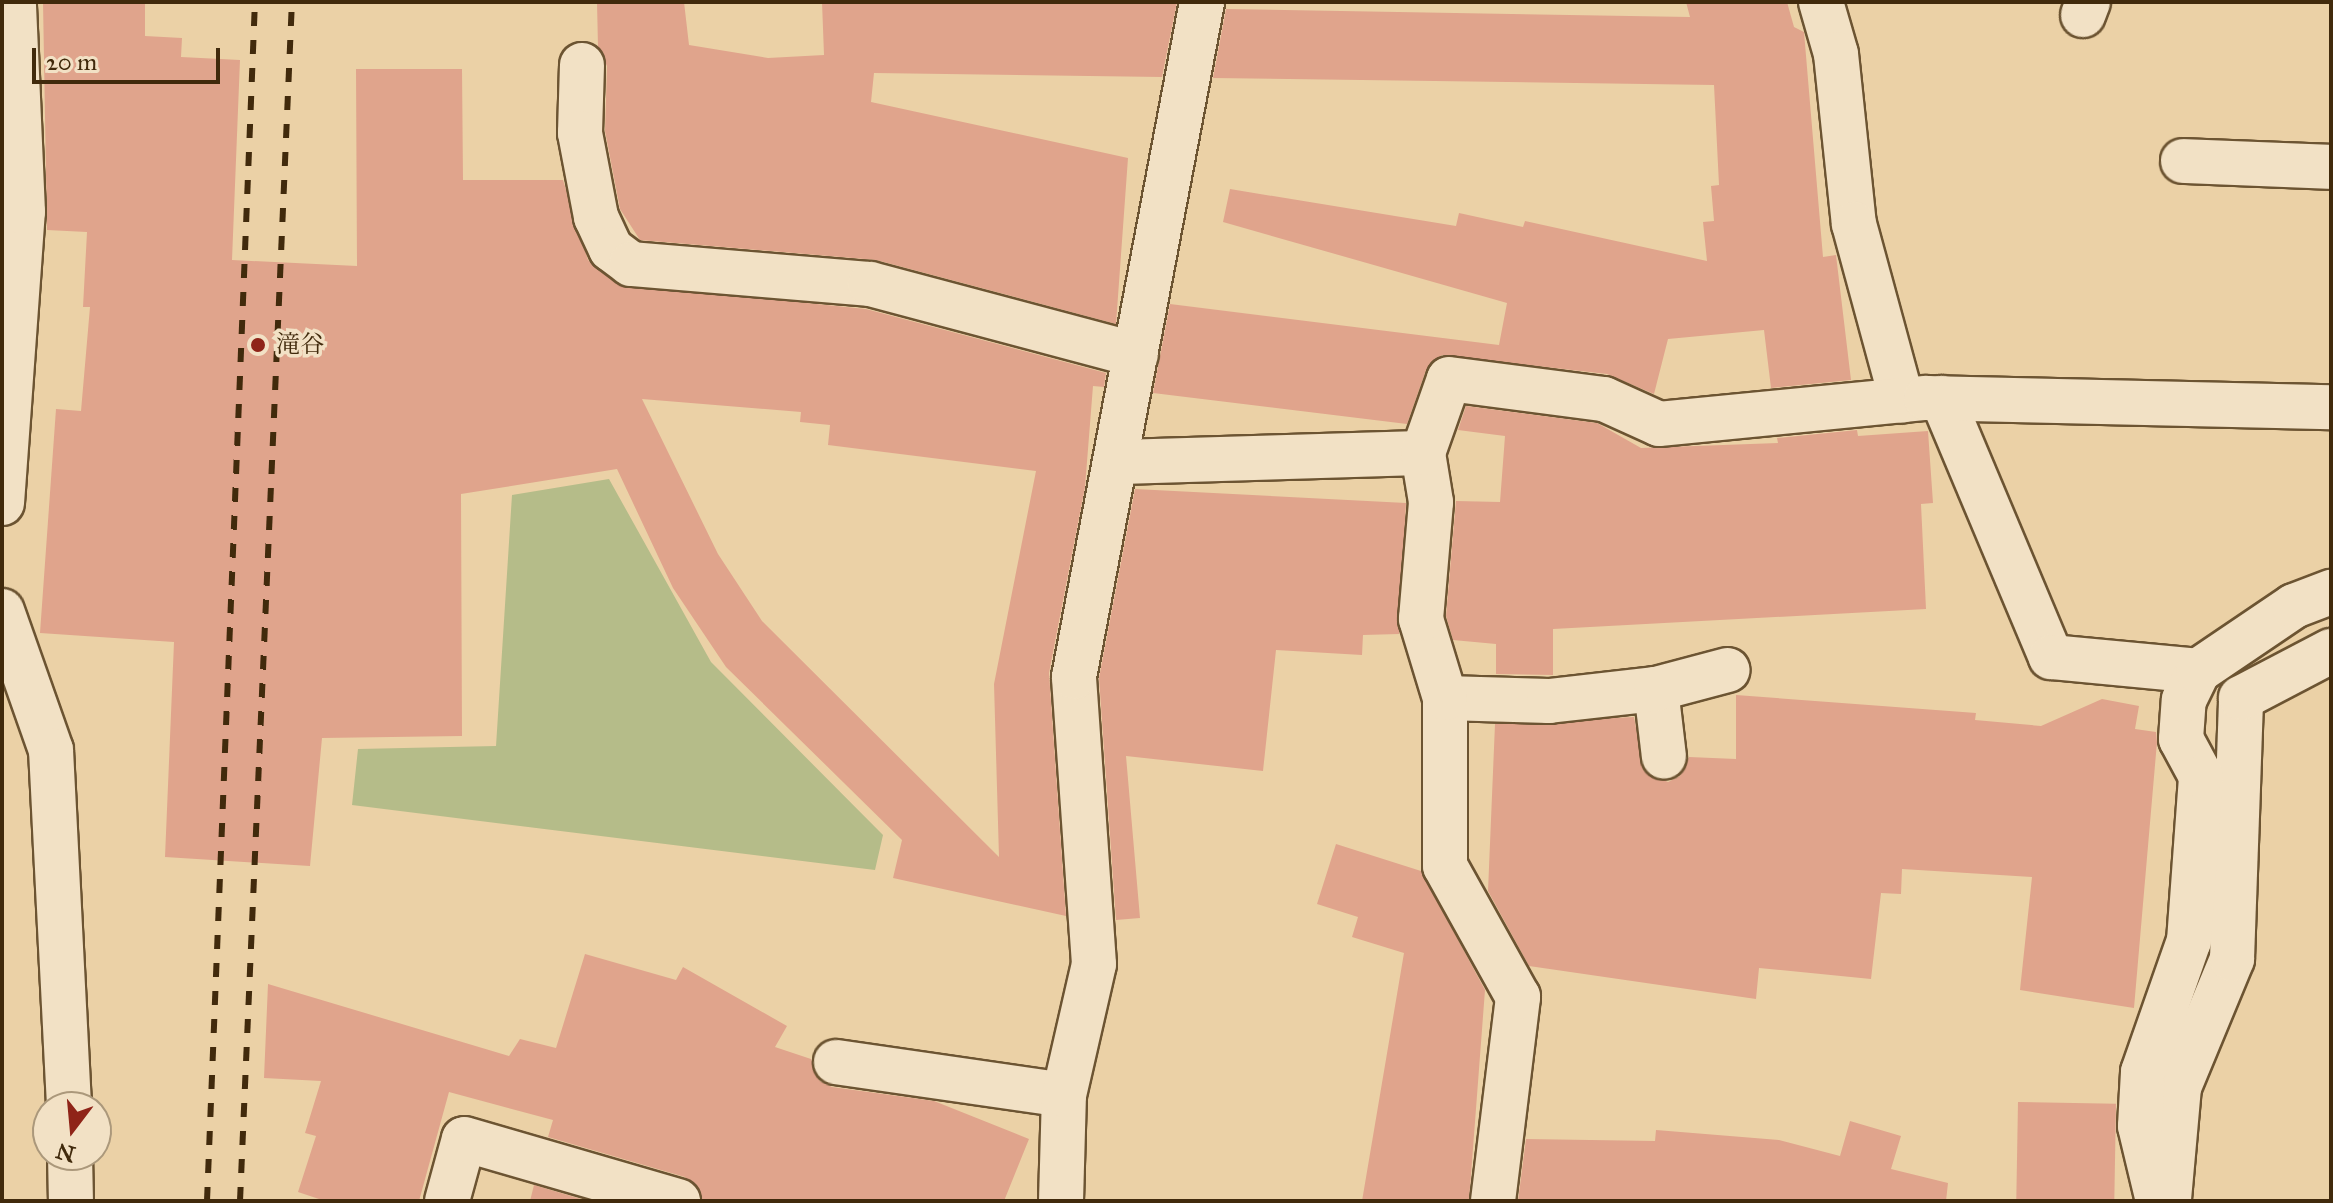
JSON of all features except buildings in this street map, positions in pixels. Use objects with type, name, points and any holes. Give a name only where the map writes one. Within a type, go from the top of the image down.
[{"type":"street","points":[[2,503],[23,212],[14,2]]},
{"type":"street","points":[[1061,1201],[1064,1095],[1094,964],[1074,677],[1118,462],[1202,2]]},
{"type":"street","points":[[1821,2],[1836,54],[1854,224],[1922,400],[2051,657],[2198,671]]},
{"type":"street","points":[[582,65],[580,133],[596,217],[611,249],[631,264],[870,284],[1136,355]]},
{"type":"street","points":[[2183,161],[2331,167]]},
{"type":"street","points":[[1493,1201],[1518,997],[1445,866],[1445,698],[1421,619],[1431,502],[1423,453],[1449,379],[1604,399],[1659,424],[1922,400],[2331,407]]},
{"type":"street","points":[[1118,462],[1423,453]]},
{"type":"street","points":[[2158,1201],[2140,1126],[2143,1072],[2189,941],[2201,776],[2181,739],[2184,700],[2198,671],[2294,606],[2331,592]]},
{"type":"street","points":[[2,611],[16,694],[51,750],[68,1091]]},
{"type":"street","points":[[2169,1201],[2179,1087],[2232,959],[2241,698],[2331,651]]},
{"type":"street","points":[[1445,698],[1549,701],[1656,689],[1728,670]]},
{"type":"street","points":[[1656,689],[1664,757]]},
{"type":"street","points":[[836,1062],[1064,1095]]},
{"type":"street","points":[[447,1201],[464,1139],[678,1201]]},
{"type":"street","points":[[70,1171],[71,1201]]},
{"type":"green space","points":[[609,479],[711,662],[883,835],[875,870],[352,805],[358,749],[496,746],[512,495]]},
{"type":"railway","points":[[207,1201],[255,2]]},
{"type":"railway","points":[[240,1201],[292,2]]},
{"type":"place","name":"滝谷","points":[[258,345]]}]
